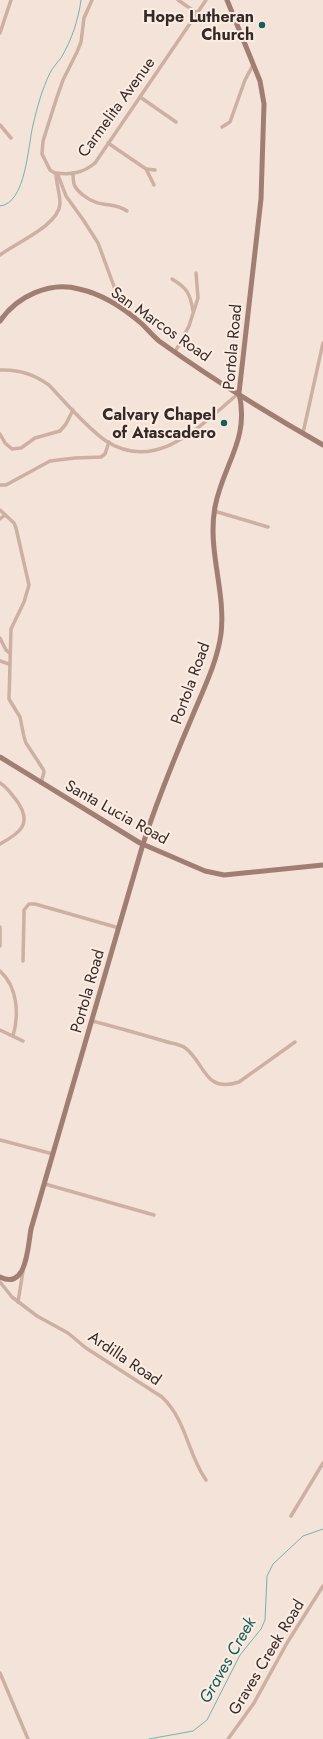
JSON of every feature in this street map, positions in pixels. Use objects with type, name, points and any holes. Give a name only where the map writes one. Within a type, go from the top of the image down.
[{"type":"street","points":[[0,33],[11,0]]},
{"type":"street","points":[[92,0],[84,18],[81,42],[63,80],[43,141],[42,154],[50,170],[56,173],[66,196],[98,243],[122,310]]},
{"type":"street","points":[[178,0],[197,13]]},
{"type":"street","name":"Carmelita Avenue","points":[[56,173],[73,174],[89,167],[108,143],[206,0]]},
{"type":"street","name":"Portola Road","points":[[18,1302],[31,1229],[143,844],[160,792],[216,656],[221,634],[222,608],[214,558],[214,511],[221,483],[241,432],[242,416],[239,393],[261,194],[264,104],[260,81],[227,0]]},
{"type":"street","points":[[222,127],[230,122],[245,80],[253,65]]},
{"type":"street","points":[[140,97],[176,122]]},
{"type":"street","points":[[0,125],[11,138]]},
{"type":"street","points":[[108,143],[146,169],[155,170]]},
{"type":"street","points":[[146,169],[154,185]]},
{"type":"street","points":[[0,255],[14,245],[46,227],[54,219],[60,205],[56,173]]},
{"type":"street","points":[[73,174],[73,184],[76,189],[91,202],[122,208],[127,212]]},
{"type":"street","points":[[175,352],[189,326],[198,298],[196,273]]},
{"type":"street","points":[[172,278],[185,287],[191,300],[194,312]]},
{"type":"street","name":"San Marcos Road","points":[[0,321],[14,305],[25,298],[56,286],[78,288],[94,293],[122,310],[175,352],[323,445]]},
{"type":"street","points":[[303,433],[323,344]]},
{"type":"street","points":[[0,370],[19,371],[35,376],[49,386],[109,442],[123,449],[135,452],[148,452],[161,449],[189,434],[239,393]]},
{"type":"street","points":[[0,442],[12,448],[18,449],[24,447],[35,438],[57,433],[63,429],[73,410]]},
{"type":"street","points":[[0,434],[4,444]]},
{"type":"street","points":[[0,485],[6,485],[50,461],[101,457],[105,454],[109,442]]},
{"type":"street","points":[[0,510],[14,523],[18,533],[29,585],[19,613],[12,626],[9,664],[9,699],[20,716],[26,744],[43,769],[41,783]]},
{"type":"street","points":[[214,511],[268,527]]},
{"type":"street","points":[[0,519],[5,515]]},
{"type":"street","points":[[0,638],[6,650],[10,653]]},
{"type":"street","points":[[0,661],[9,664]]},
{"type":"street","name":"Santa Lucia Road","points":[[0,757],[143,844],[205,871],[216,874],[323,865]]},
{"type":"street","points":[[0,783],[12,794],[22,810],[24,818],[18,833],[0,844]]},
{"type":"street","points":[[23,961],[24,910],[29,904],[35,904],[119,928]]},
{"type":"street","points":[[0,927],[0,946]]},
{"type":"street","points":[[0,971],[10,986],[16,1004],[16,1025],[13,1036]]},
{"type":"street","points":[[92,1021],[184,1047],[213,1082],[230,1085],[239,1082],[295,1042]]},
{"type":"street","points":[[0,1030],[23,1041]]},
{"type":"street","points":[[0,1140],[53,1154]]},
{"type":"street","points":[[45,1184],[154,1215]]},
{"type":"street","points":[[0,1277],[7,1280],[13,1279],[18,1276],[24,1268]]},
{"type":"street","name":"Ardilla Road","points":[[0,1282],[18,1302],[43,1320],[68,1333],[86,1348],[162,1397],[177,1414],[193,1456],[206,1480]]},
{"type":"street","points":[[291,1516],[323,1463]]},
{"type":"street","name":"Graves Creek Road","points":[[228,1739],[254,1703],[286,1643],[323,1586]]},
{"type":"street","points":[[0,1673],[28,1739]]},
{"type":"waterway","points":[[0,206],[9,203],[21,185],[33,125],[42,92],[50,73],[61,58],[71,37],[81,0]]},
{"type":"waterway","name":"Graves Creek","points":[[149,1739],[193,1731],[207,1720],[240,1655],[261,1629],[265,1620],[267,1576],[273,1564],[303,1536],[323,1529]]},
{"type":"place","name":"Hope Lutheran Church","points":[[262,25]]},
{"type":"place","name":"Calvary Chapel of Atascadero","points":[[224,423]]}]
